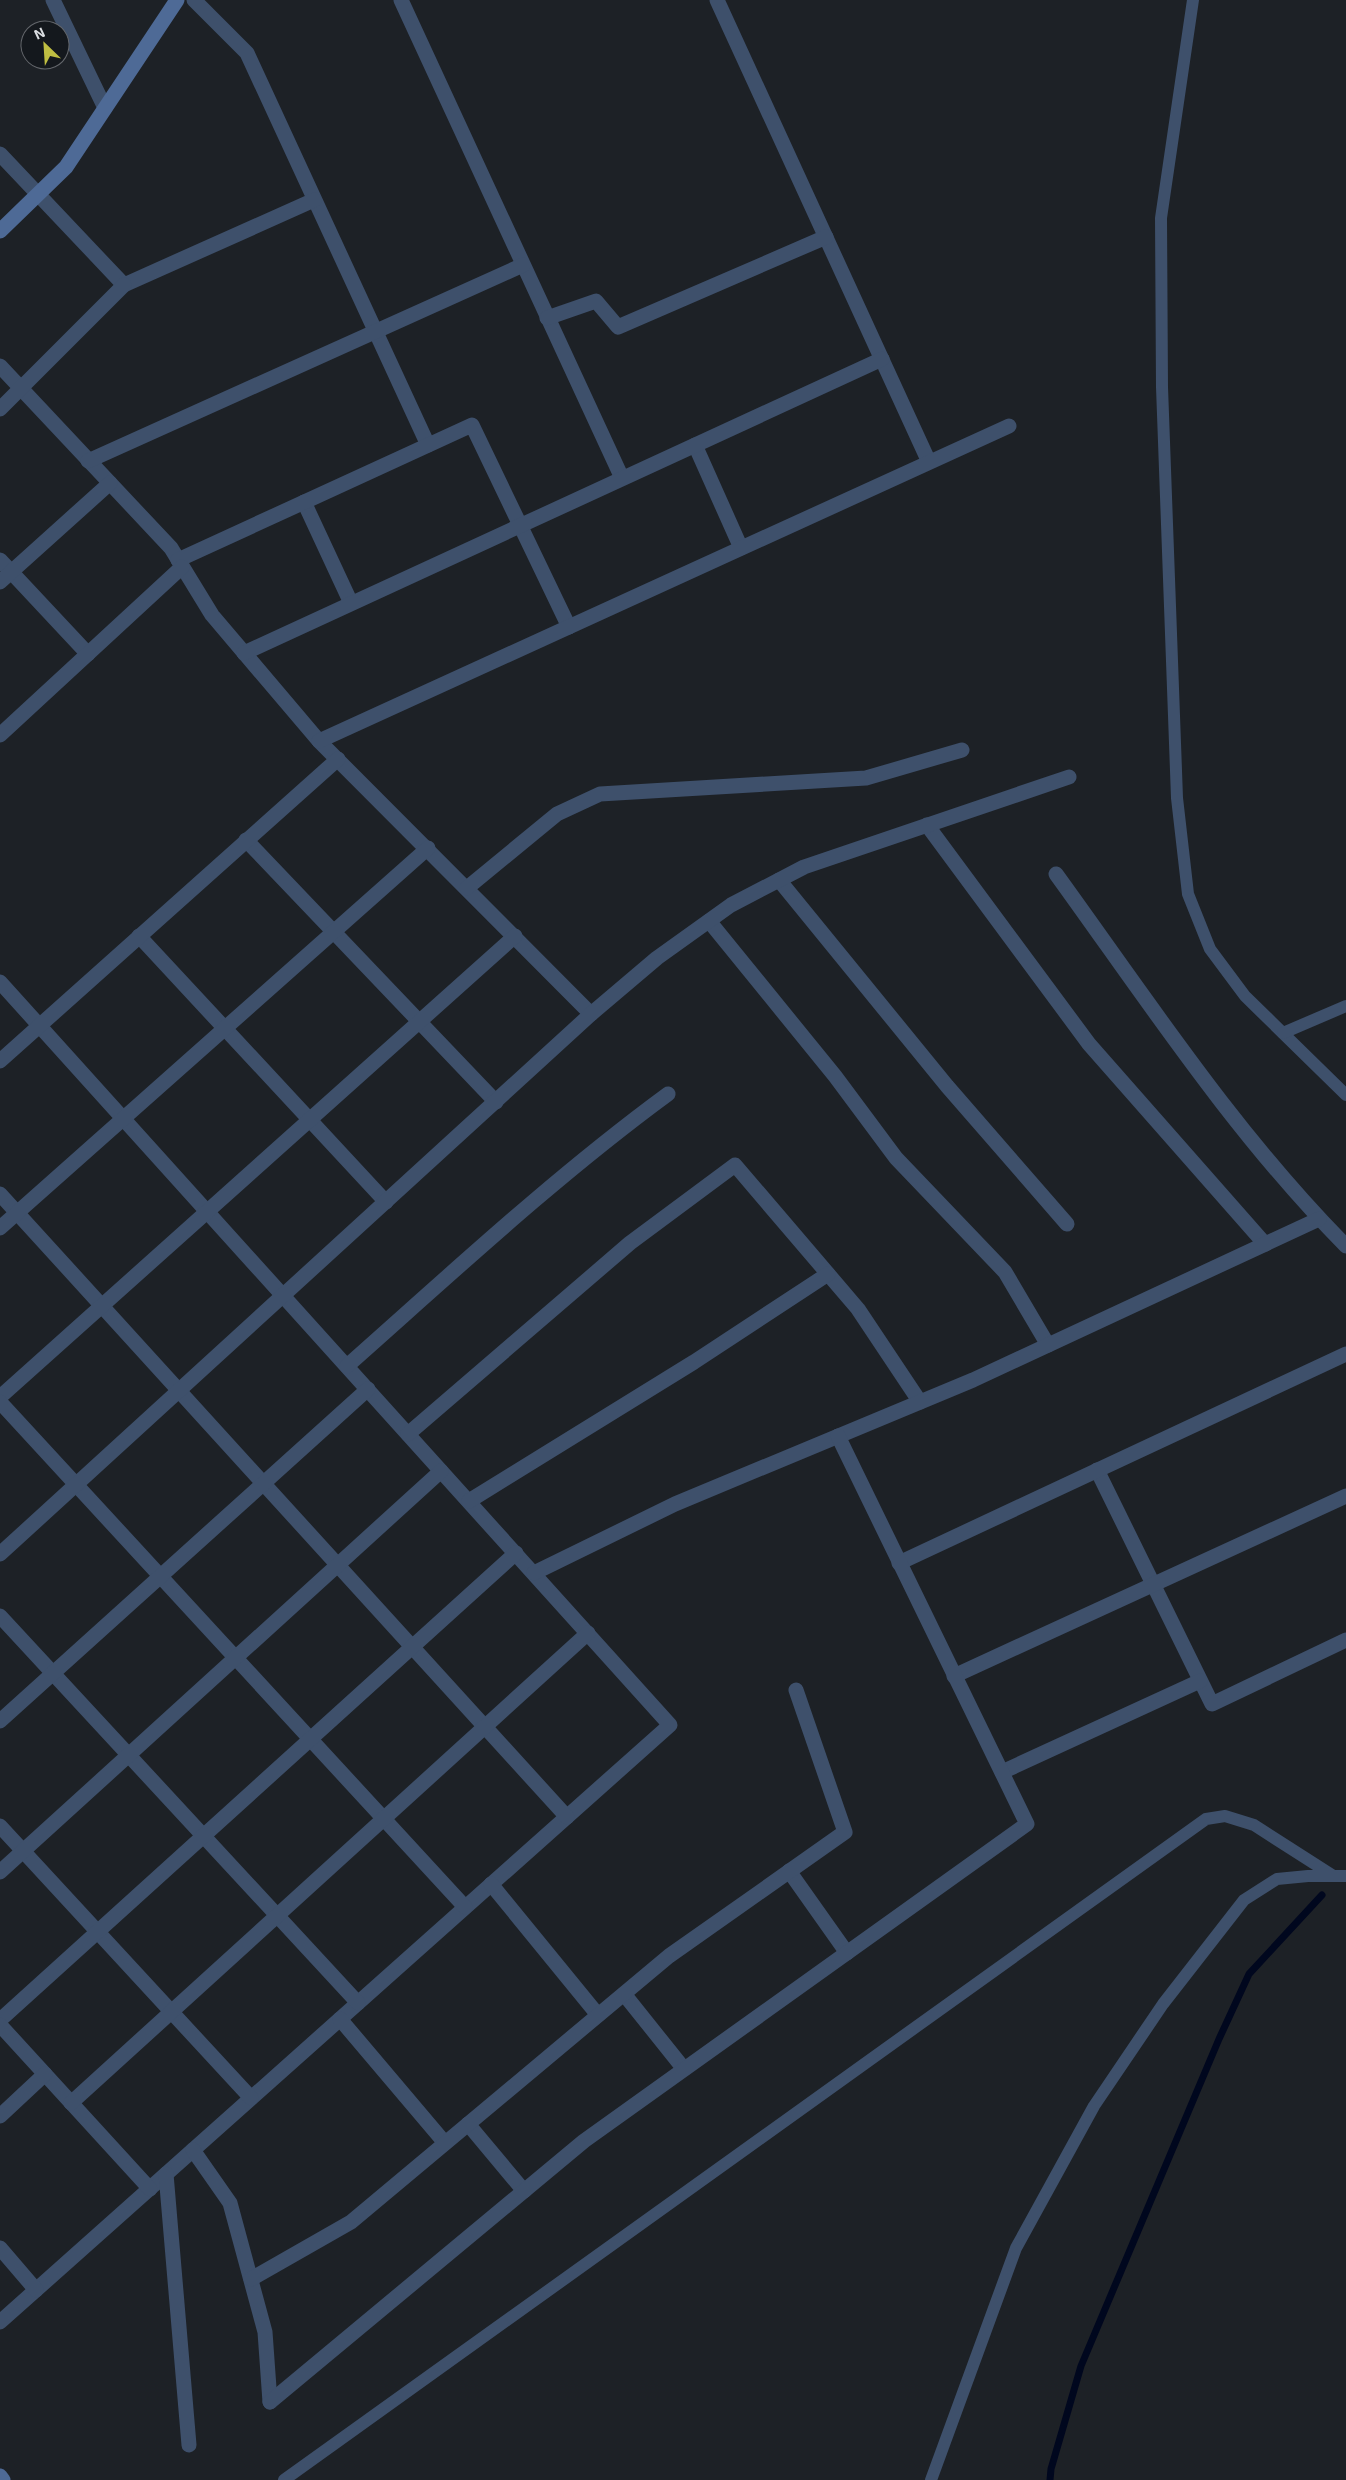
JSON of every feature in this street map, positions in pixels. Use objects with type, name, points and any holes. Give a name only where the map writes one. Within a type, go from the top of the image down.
[{"type":"street","points":[[53,0],[105,108]]},
{"type":"street","points":[[0,231],[66,167],[177,0]]},
{"type":"street","points":[[194,0],[246,53],[428,445]]},
{"type":"street","points":[[401,0],[622,478]]},
{"type":"street","points":[[717,0],[929,462]]},
{"type":"street","points":[[0,154],[124,285]]},
{"type":"street","points":[[0,409],[124,285],[314,200]]},
{"type":"street","points":[[548,318],[596,301],[618,327],[826,238]]},
{"type":"street","points":[[88,460],[523,265]]},
{"type":"street","points":[[244,653],[882,359]]},
{"type":"street","points":[[0,366],[171,548],[212,615],[320,741],[591,1014]]},
{"type":"street","points":[[0,735],[88,654],[180,563],[304,502],[472,425],[569,627]]},
{"type":"street","points":[[320,741],[1009,426]]},
{"type":"street","points":[[695,445],[741,548]]},
{"type":"street","points":[[6,577],[110,483]]},
{"type":"street","points":[[304,502],[351,603]]},
{"type":"street","points":[[0,560],[6,577],[88,654]]},
{"type":"street","points":[[467,888],[557,814],[600,794],[866,778],[962,750]]},
{"type":"street","points":[[0,1061],[338,759]]},
{"type":"street","points":[[0,1554],[591,1014],[657,958],[731,905],[804,867],[1069,777]]},
{"type":"street","points":[[927,825],[1089,1044],[1265,1244]]},
{"type":"street","points":[[246,840],[496,1102]]},
{"type":"street","points":[[0,1228],[428,848]]},
{"type":"street","points":[[1056,874],[1215,1094],[1319,1219],[1346,1246]]},
{"type":"street","points":[[780,880],[946,1086],[1067,1224]]},
{"type":"street","points":[[709,921],[836,1076],[896,1158],[1005,1272],[1048,1345]]},
{"type":"street","points":[[139,936],[386,1202]]},
{"type":"street","points":[[0,1397],[515,936]]},
{"type":"street","points":[[0,982],[670,1725],[0,2322]]},
{"type":"street","points":[[347,1366],[623,1126],[668,1094]]},
{"type":"street","points":[[408,1434],[630,1243],[734,1165],[858,1309],[920,1402]]},
{"type":"street","points":[[0,1194],[567,1817]]},
{"type":"street","points":[[534,1573],[675,1504],[920,1402],[1048,1345],[1319,1219]]},
{"type":"street","points":[[469,1501],[694,1362],[828,1274]]},
{"type":"street","points":[[899,1563],[1346,1354]]},
{"type":"street","points":[[0,1721],[368,1390]]},
{"type":"street","points":[[0,1402],[465,1907]]},
{"type":"street","points":[[193,2150],[230,2203],[265,2332],[270,2402],[584,2141],[1027,1824],[838,1436]]},
{"type":"street","points":[[1097,1470],[1212,1704],[1346,1640]]},
{"type":"street","points":[[0,1872],[441,1471]]},
{"type":"street","points":[[954,1676],[1346,1496]]},
{"type":"street","points":[[0,2020],[516,1554]]},
{"type":"street","points":[[0,1616],[358,2003]]},
{"type":"street","points":[[71,2103],[588,1633]]},
{"type":"street","points":[[1002,1772],[1200,1681]]},
{"type":"street","points":[[251,2279],[350,2222],[669,1956],[844,1832],[796,1690]]},
{"type":"street","points":[[0,1826],[251,2098]]},
{"type":"street","points":[[789,1872],[847,1953]]},
{"type":"street","points":[[491,1884],[598,2015]]},
{"type":"street","points":[[624,1994],[684,2069]]},
{"type":"street","points":[[340,2019],[444,2143]]},
{"type":"street","points":[[0,2026],[150,2189]]},
{"type":"street","points":[[0,2116],[45,2074]]},
{"type":"street","points":[[468,2124],[524,2191]]},
{"type":"street","points":[[166,2174],[189,2445]]},
{"type":"street","points":[[0,2248],[36,2290]]},
{"type":"street","points":[[0,2476],[3,2480]]},
{"type":"lane","points":[[1193,0],[1161,218],[1162,387],[1177,798],[1188,894],[1210,949],[1245,996],[1346,1095]]},
{"type":"lane","points":[[1283,1033],[1346,1006]]},
{"type":"lane","points":[[284,2480],[1206,1819],[1225,1816],[1254,1825],[1332,1875]]},
{"type":"lane","points":[[931,2480],[1016,2248],[1094,2106],[1163,2004],[1244,1900],[1277,1879],[1332,1875],[1346,1876]]},
{"type":"waterway","points":[[1050,2480],[1051,2469],[1081,2366],[1219,2039],[1249,1974],[1322,1895]]}]
